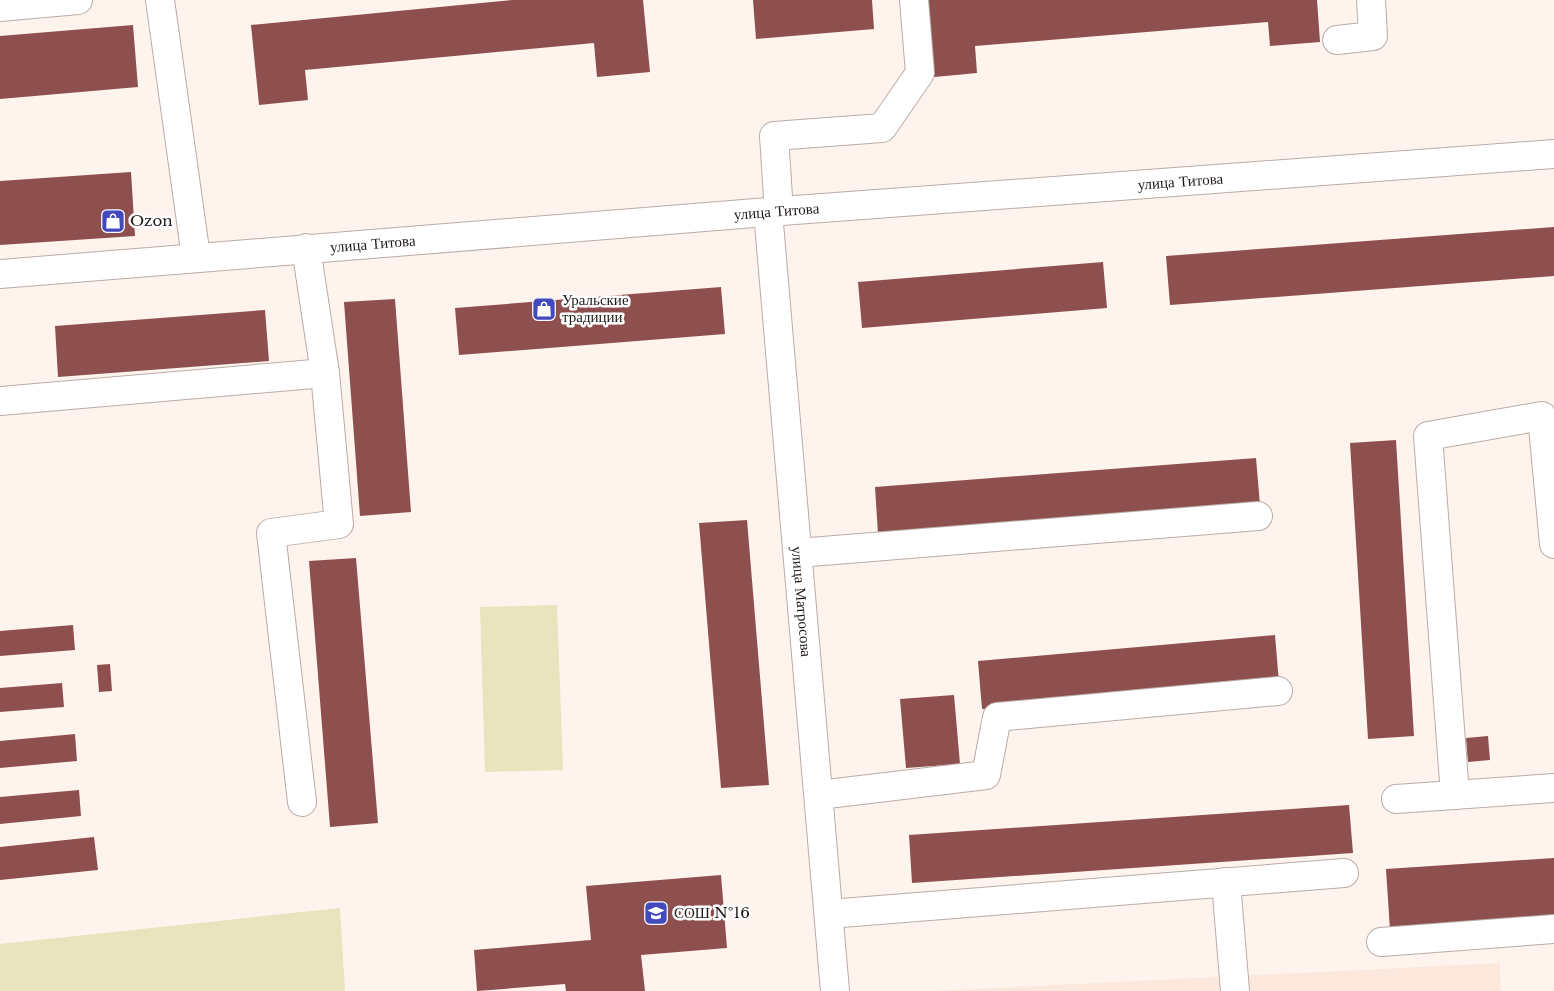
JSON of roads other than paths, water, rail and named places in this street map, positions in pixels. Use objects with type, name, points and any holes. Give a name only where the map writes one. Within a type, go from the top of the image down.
[{"type":"street","points":[[0,7],[78,0]]},
{"type":"street","points":[[160,0],[196,257]]},
{"type":"street","name":"улица Матросова","points":[[836,991],[798,553],[774,212],[774,136],[882,128],[920,73],[914,0]]},
{"type":"street","points":[[1337,40],[1373,36],[1371,0]]},
{"type":"street","name":"улица Титова","points":[[0,274],[306,248],[1554,154]]},
{"type":"street","points":[[302,802],[271,533],[339,524],[325,373],[306,248]]},
{"type":"street","points":[[0,401],[325,373]]},
{"type":"street","points":[[1455,795],[1428,436],[1542,416],[1554,544]]},
{"type":"street","points":[[798,553],[1258,516]]},
{"type":"street","points":[[819,795],[986,776],[997,717],[1278,691]]},
{"type":"street","points":[[1396,799],[1554,788]]},
{"type":"street","points":[[829,914],[1344,873]]},
{"type":"street","points":[[1226,882],[1235,991]]},
{"type":"street","points":[[1381,942],[1554,929]]},
{"type":"place","name":"Ozon","points":[[113,221]]},
{"type":"place","name":"Уральские традиции","points":[[544,309]]},
{"type":"place","name":"СОШ №16","points":[[656,913]]}]
